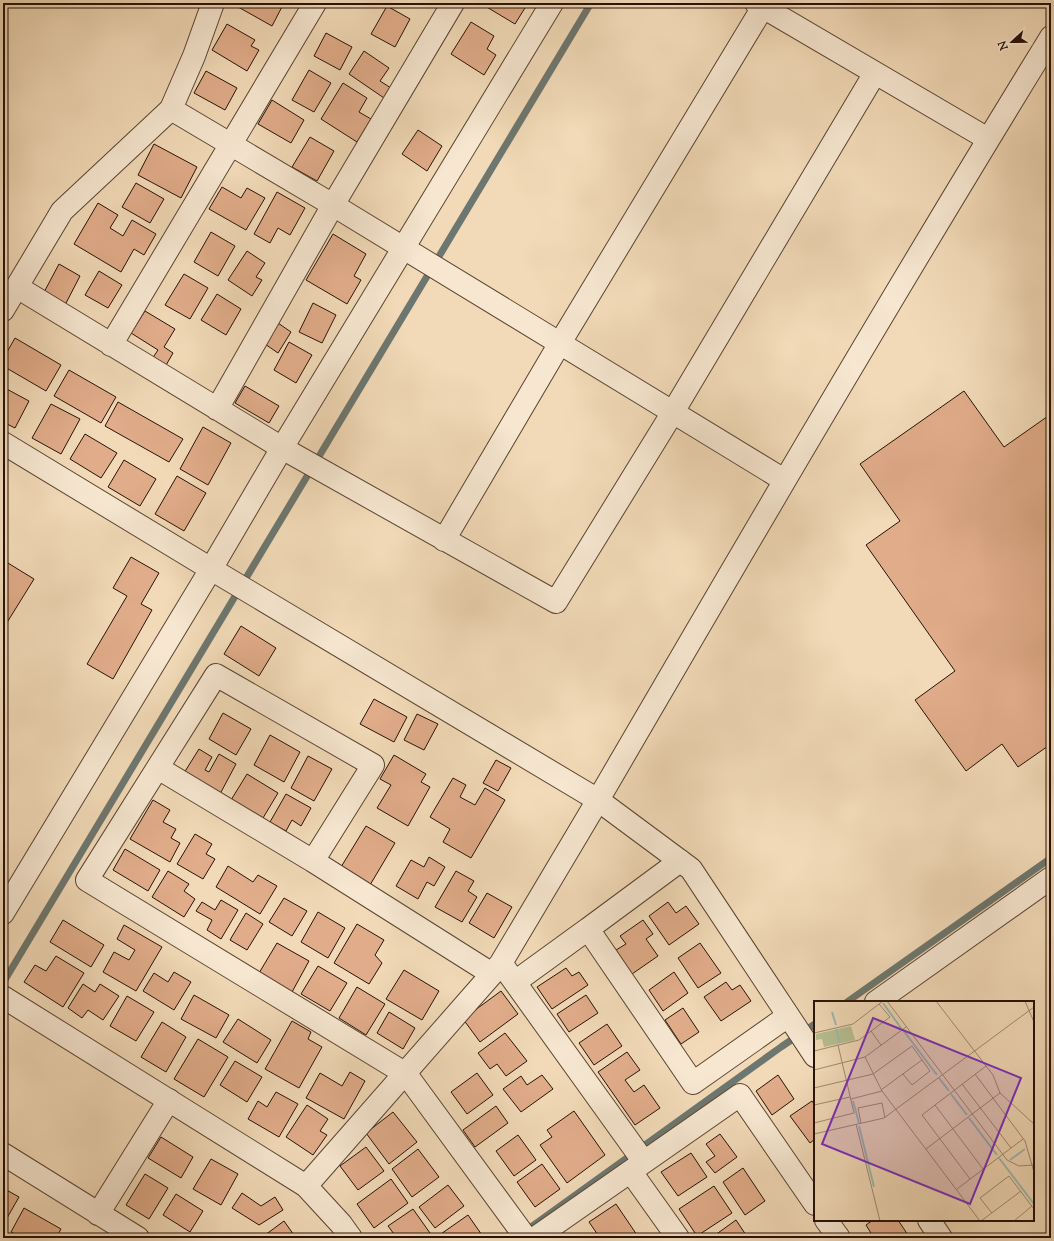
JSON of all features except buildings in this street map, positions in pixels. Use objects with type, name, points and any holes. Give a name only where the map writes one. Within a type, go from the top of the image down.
[{"type":"street","points":[[3,310],[62,211],[171,109],[194,56],[213,3]]},
{"type":"street","points":[[111,345],[315,3]]},
{"type":"street","points":[[217,409],[334,205],[454,3]]},
{"type":"street","points":[[3,913],[211,569],[282,448],[552,3]]},
{"type":"street","points":[[444,540],[759,5],[988,139]]},
{"type":"street","points":[[306,1186],[406,1074],[496,968],[598,800],[784,480],[988,139],[1051,37]]},
{"type":"street","points":[[16,287],[282,448],[556,602],[673,412],[875,73]]},
{"type":"street","points":[[171,109],[334,205],[784,480]]},
{"type":"street","points":[[3,442],[211,569],[598,800],[691,869],[788,1016],[813,1050]]},
{"type":"street","points":[[313,861],[373,765],[216,675],[86,880],[406,1074],[526,1238]]},
{"type":"street","points":[[158,768],[496,968],[515,982],[638,1167],[678,1238]]},
{"type":"street","points":[[515,982],[680,861]]},
{"type":"street","points":[[877,1001],[1051,878]]},
{"type":"street","points":[[588,929],[692,1083],[788,1016]]},
{"type":"street","points":[[3,997],[306,1186],[341,1224],[351,1238]]},
{"type":"street","points":[[535,1238],[740,1095],[814,1203]]},
{"type":"street","points":[[98,1214],[169,1100]]},
{"type":"street","points":[[3,1154],[138,1238]]},
{"type":"street","points":[[827,1221],[838,1238]]},
{"type":"street","points":[[930,1221],[942,1238]]},
{"type":"waterway","points":[[3,983],[591,3]]},
{"type":"waterway","points":[[848,1001],[1051,858]]},
{"type":"waterway","points":[[524,1232],[814,1025]]}]
